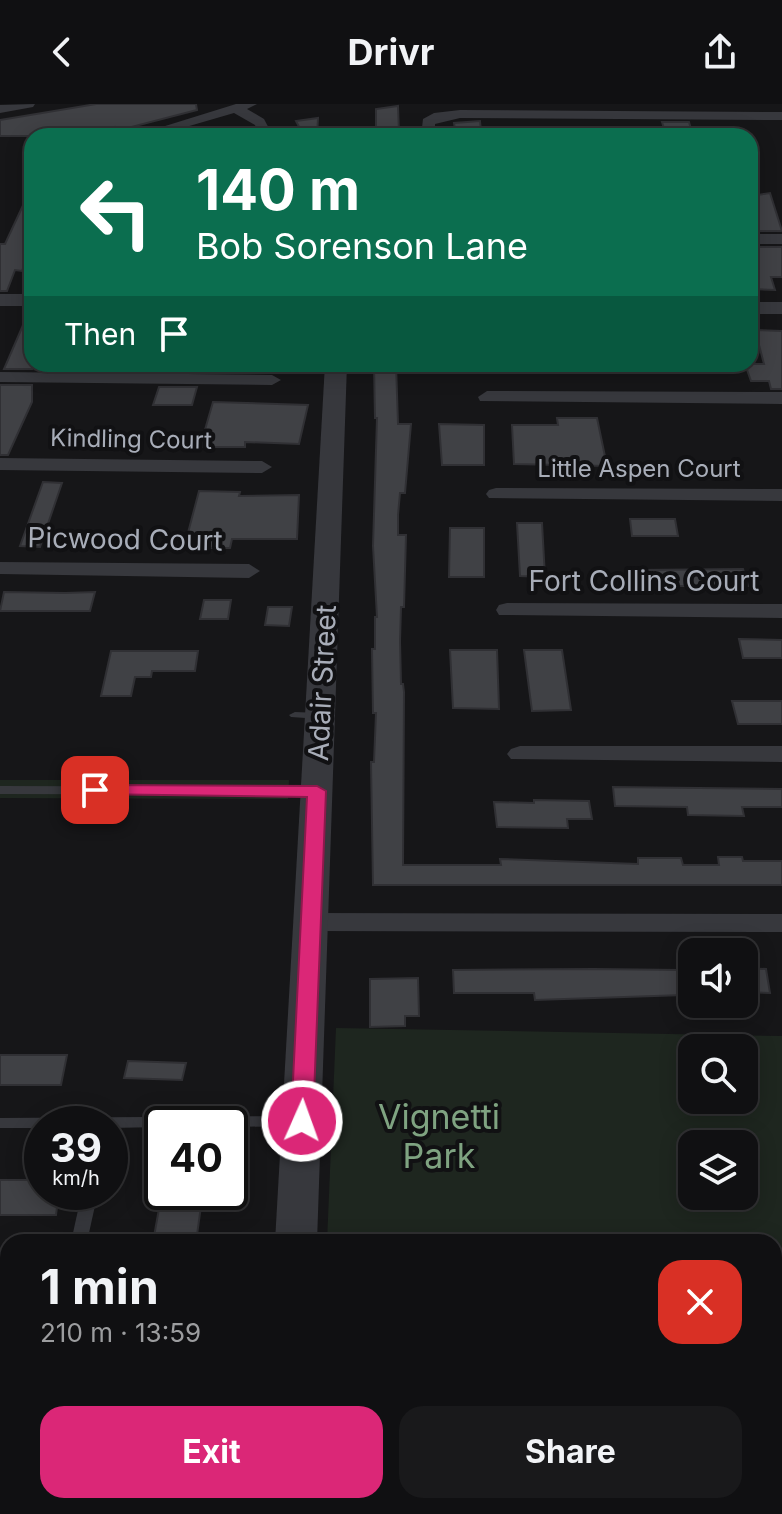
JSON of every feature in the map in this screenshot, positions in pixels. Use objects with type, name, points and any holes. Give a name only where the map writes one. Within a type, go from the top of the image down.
[{"type":"street","points":[[0,109],[28,104]]},
{"type":"street","points":[[168,128],[243,107],[264,128]]},
{"type":"street","points":[[429,128],[439,116],[460,114],[571,120],[782,116]]},
{"type":"street","points":[[714,115],[719,128]]},
{"type":"street","points":[[758,239],[782,239]]},
{"type":"street","points":[[0,300],[24,300]]},
{"type":"street","points":[[758,308],[782,308]]},
{"type":"street","name":"Adair Street","points":[[296,1234],[317,791],[308,716],[335,372]]},
{"type":"street","points":[[0,377],[272,380]]},
{"type":"street","points":[[487,397],[782,398]]},
{"type":"street","name":"Kindling Court","points":[[0,464],[262,467]]},
{"type":"street","name":"Little Aspen Court","points":[[496,494],[782,495]]},
{"type":"street","name":"Picwood Court","points":[[0,568],[249,571]]},
{"type":"street","name":"Fort Collins Court","points":[[507,610],[782,611]]},
{"type":"street","points":[[520,754],[782,754]]},
{"type":"street","points":[[310,922],[782,923]]},
{"type":"lane","points":[[0,790],[317,791]]},
{"type":"lane","points":[[128,1123],[302,1121]]},
{"type":"lane","points":[[0,1123],[24,1123]]},
{"type":"lane","points":[[81,1234],[86,1210]]},
{"type":"green space","points":[[0,780],[289,780],[288,799],[0,798]]},
{"type":"green space","name":"Vignetti Park","points":[[336,1028],[678,1034],[678,1114],[758,1114],[758,1036],[782,1036],[782,1234],[327,1234]]},
{"type":"building","points":[[96,104],[196,104],[197,110],[128,128],[24,128],[24,136],[0,136],[0,120]]},
{"type":"building","points":[[398,106],[399,128],[376,128],[376,109]]},
{"type":"building","points":[[318,118],[317,128],[300,128],[296,121]]},
{"type":"building","points":[[480,121],[481,128],[455,128],[454,123]]},
{"type":"building","points":[[662,122],[689,122],[691,128],[664,128]]},
{"type":"building","points":[[770,193],[782,231],[758,231],[758,195]]},
{"type":"building","points":[[24,203],[24,266],[22,271],[15,270],[7,291],[0,291],[0,244],[5,244]]},
{"type":"building","points":[[758,247],[782,247],[782,277],[771,277],[775,290],[758,289]]},
{"type":"building","points":[[24,323],[24,369],[4,369]]},
{"type":"building","points":[[758,330],[782,331],[782,389],[771,389],[769,381],[751,381],[748,372],[758,372],[758,364],[764,364]]},
{"type":"building","points":[[374,372],[396,372],[398,424],[411,424],[405,493],[400,493],[398,515],[398,535],[406,535],[400,641],[404,692],[403,865],[501,865],[500,859],[638,864],[638,858],[681,858],[683,865],[719,865],[718,857],[742,857],[743,861],[782,861],[782,885],[373,885],[371,762],[374,762],[376,713],[373,713],[372,649],[375,649],[377,617],[373,546]]},
{"type":"building","points":[[0,385],[32,385],[32,402],[8,455],[0,455]]},
{"type":"building","points":[[159,387],[197,387],[192,405],[153,405]]},
{"type":"building","points":[[213,402],[308,405],[299,444],[245,442],[245,447],[200,447]]},
{"type":"building","points":[[557,418],[597,418],[607,466],[514,464],[512,425],[558,425]]},
{"type":"building","points":[[439,424],[484,425],[484,465],[442,465]]},
{"type":"building","points":[[43,482],[62,483],[40,547],[20,546]]},
{"type":"building","points":[[199,491],[240,492],[239,496],[299,495],[297,539],[232,539],[230,548],[184,548]]},
{"type":"building","points":[[630,519],[675,519],[678,536],[632,536]]},
{"type":"building","points":[[517,523],[542,523],[545,577],[520,576]]},
{"type":"building","points":[[450,528],[484,528],[484,577],[449,577]]},
{"type":"building","points":[[743,569],[748,586],[640,586],[640,570]]},
{"type":"building","points":[[4,592],[95,592],[90,611],[0,611]]},
{"type":"building","points":[[204,600],[231,600],[228,619],[200,619]]},
{"type":"building","points":[[268,607],[292,607],[289,626],[265,625]]},
{"type":"building","points":[[739,639],[782,640],[782,658],[743,658]]},
{"type":"building","points":[[450,650],[497,650],[499,709],[453,708]]},
{"type":"building","points":[[524,650],[562,650],[571,710],[532,711]]},
{"type":"building","points":[[111,651],[198,651],[195,671],[152,671],[151,677],[135,677],[131,696],[101,696]]},
{"type":"building","points":[[732,701],[782,701],[782,724],[738,724]]},
{"type":"building","points":[[613,787],[782,789],[782,807],[742,807],[744,816],[688,815],[687,807],[615,806]]},
{"type":"building","points":[[534,800],[589,801],[592,819],[567,819],[568,828],[497,827],[494,802],[534,803]]},
{"type":"building","points":[[758,969],[766,969],[770,993],[758,993]]},
{"type":"building","points":[[453,970],[678,970],[678,995],[535,1000],[534,993],[454,993]]},
{"type":"building","points":[[418,978],[419,1016],[405,1016],[405,1026],[370,1027],[370,979]]},
{"type":"building","points":[[0,1055],[67,1055],[61,1085],[0,1085]]},
{"type":"building","points":[[128,1061],[186,1063],[182,1080],[124,1078]]},
{"type":"building","points":[[0,1180],[24,1180],[24,1210],[57,1210],[56,1215],[0,1215]]},
{"type":"building","points":[[159,1210],[200,1210],[197,1234],[154,1234]]},
{"type":"route","points":[[95,790],[317,791],[302,1121]]}]
